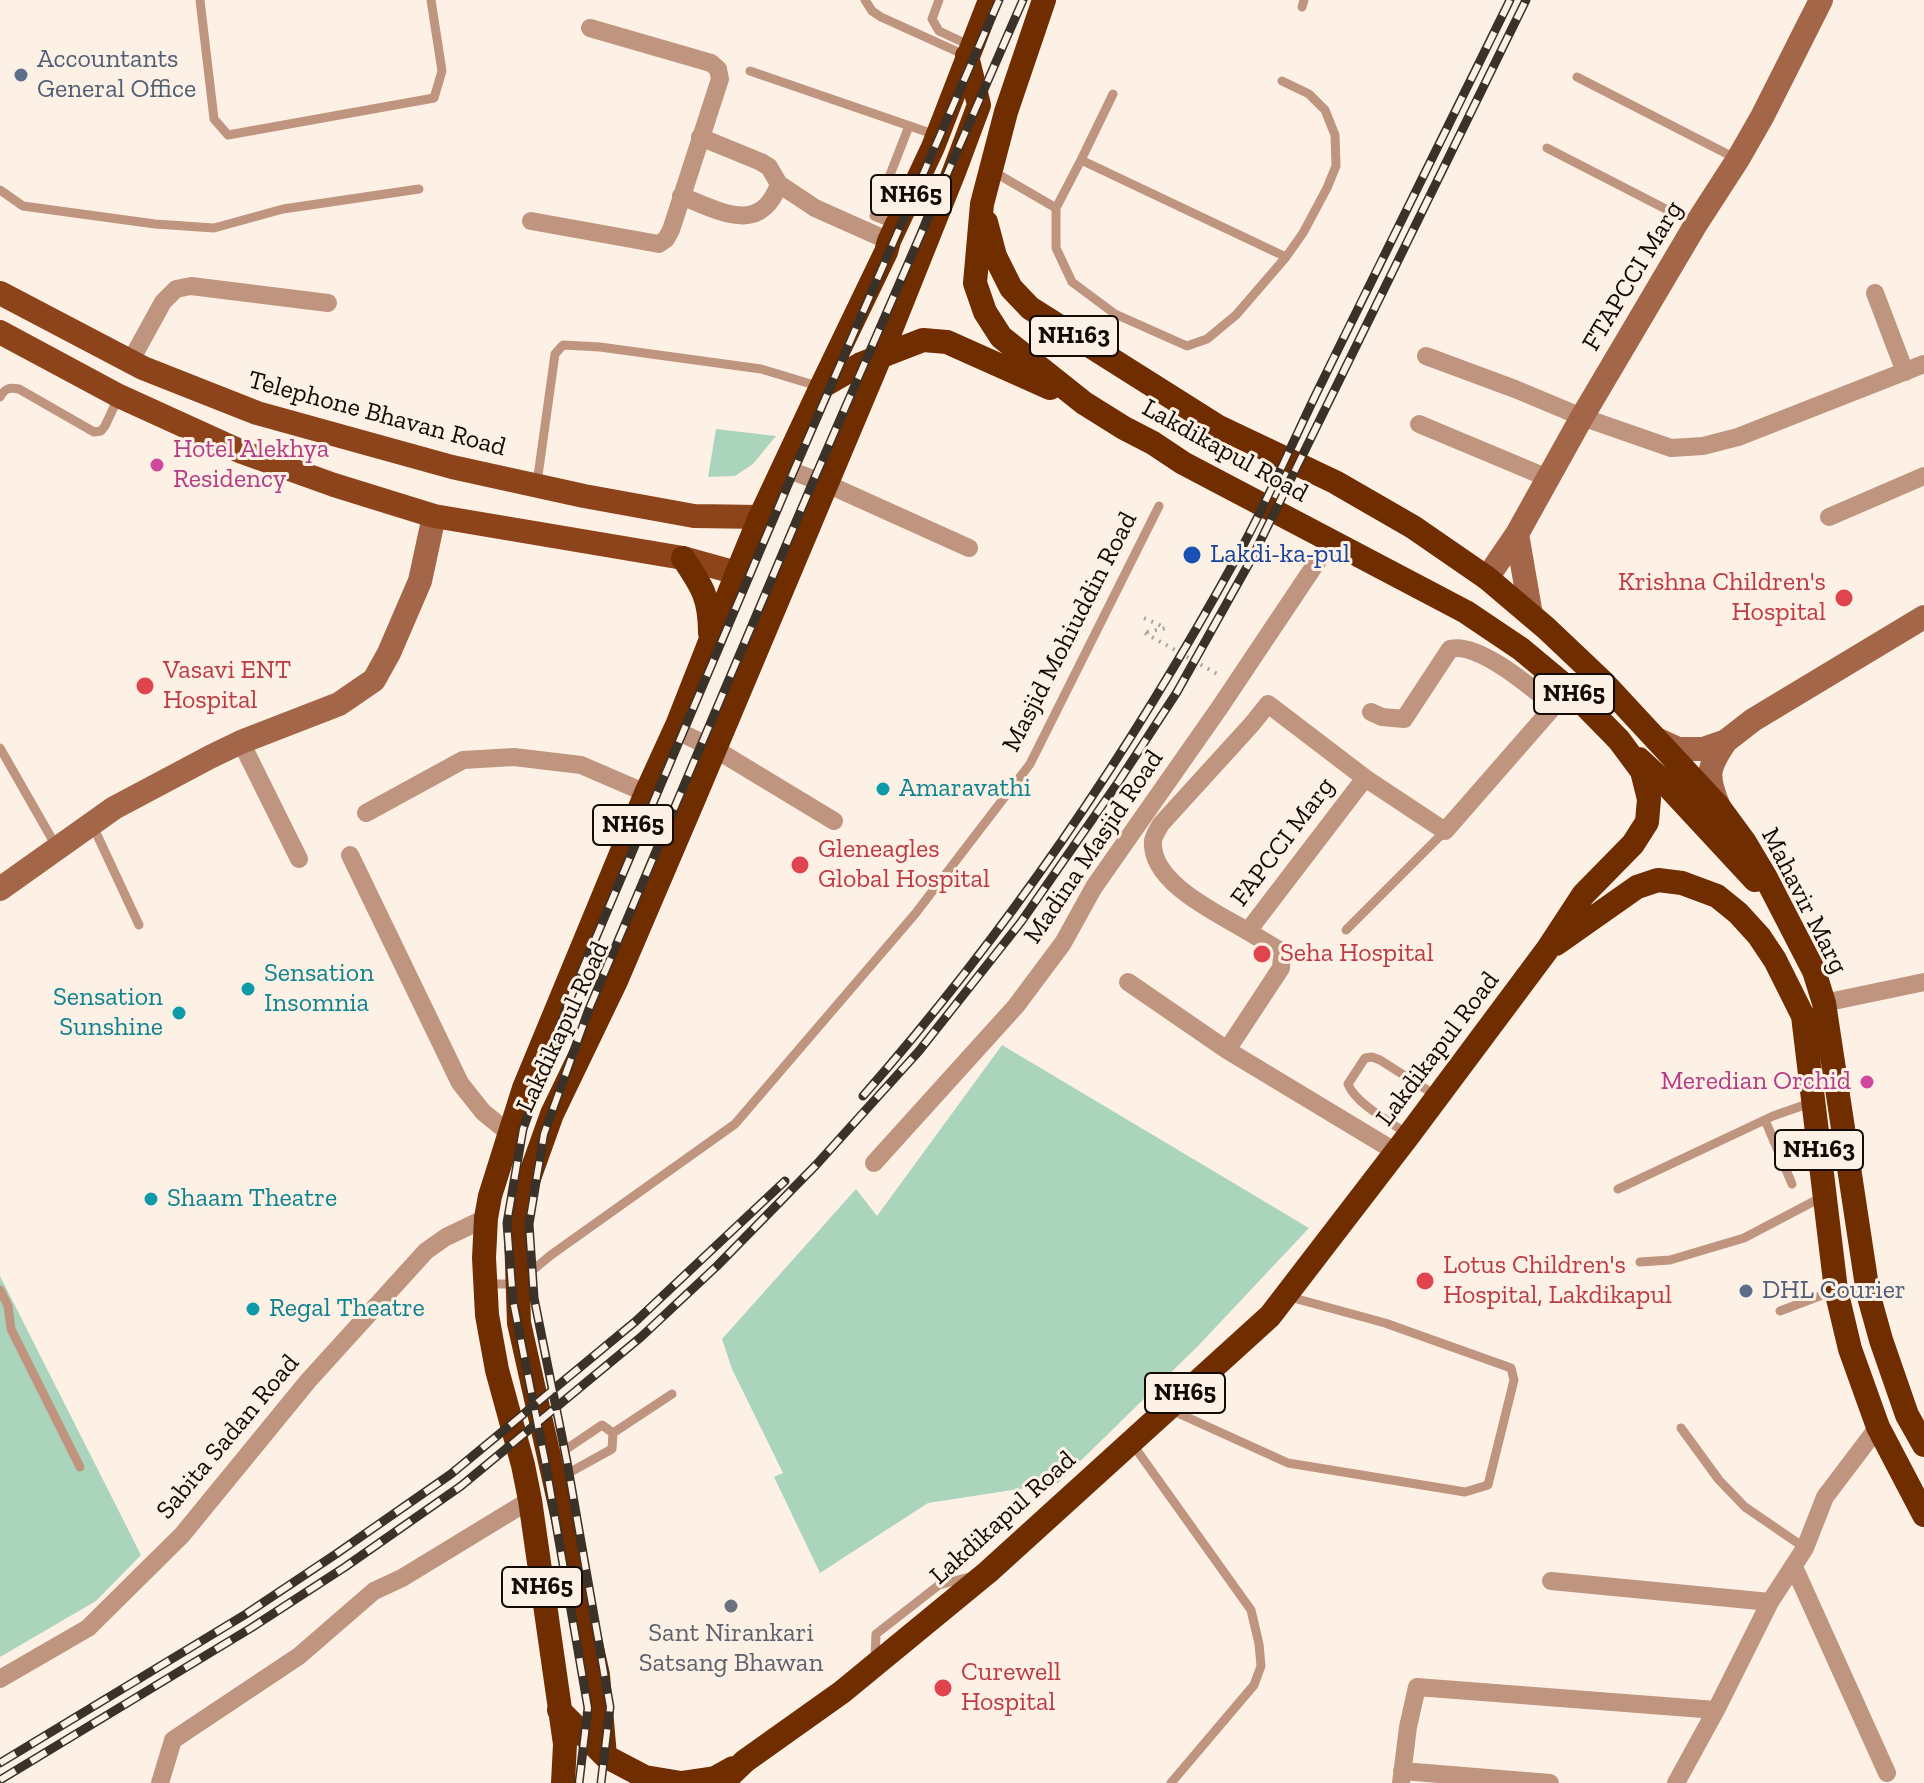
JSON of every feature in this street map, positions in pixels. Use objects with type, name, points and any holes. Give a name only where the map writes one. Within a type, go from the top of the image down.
[{"type":"highway","name":"Lakdikapul Road","points":[[563,1783],[565,1744],[530,1500],[497,1370],[487,1315],[484,1258],[490,1196],[524,1088],[675,730],[760,517],[886,252],[937,135],[990,0]]},
{"type":"highway","name":"Lakdikapul Road","points":[[1044,0],[1006,112],[982,204],[975,283],[985,312],[1001,337],[1084,403]]},
{"type":"highway","points":[[969,51],[979,105]]},
{"type":"highway","points":[[951,98],[1006,112]]},
{"type":"highway","name":"Lakdikapul Road","points":[[605,1756],[598,1675],[519,1323],[516,1235],[522,1198],[552,1114],[616,981],[827,484],[979,105]]},
{"type":"highway","name":"Lakdikapul Road","points":[[982,204],[995,256],[1011,288],[1030,308],[1217,426],[1335,482],[1413,527],[1487,578],[1603,682],[1719,807]]},
{"type":"highway","name":"Lakdikapul Road","points":[[722,1783],[745,1761],[842,1692],[988,1572],[1270,1316],[1403,1144],[1547,950],[1583,895],[1633,844],[1647,822],[1649,799],[1642,771],[1619,740],[1562,698],[1521,649],[1466,612],[1196,470],[1084,403],[947,342],[923,340],[861,364],[821,387]]},
{"type":"highway","points":[[683,558],[709,603],[711,639]]},
{"type":"highway","name":"NH163","points":[[1619,740],[1665,783],[1784,916]]},
{"type":"highway","name":"Mahavir Marg","points":[[1719,807],[1766,878],[1814,971],[1824,1003],[1868,1293],[1907,1415],[1924,1445]]},
{"type":"highway","name":"Mahavir Marg","points":[[1547,950],[1637,887],[1658,880],[1682,883],[1717,896],[1759,936],[1775,960],[1803,1016],[1836,1290],[1850,1349],[1878,1427],[1924,1515]]},
{"type":"highway","name":"NH65","points":[[559,1710],[605,1756],[645,1777],[681,1783],[715,1778],[745,1761]]},
{"type":"main road","name":"Telephone Bhavan Road","points":[[0,293],[130,362],[257,413],[452,467],[537,485],[694,516],[760,517]]},
{"type":"main road","points":[[0,332],[119,396],[242,452],[334,485],[434,516],[683,558],[737,573]]},
{"type":"main road","points":[[683,558],[694,516]]},
{"type":"street","name":"FTAPCCI Marg","points":[[1487,578],[1517,534],[1582,417],[1738,159],[1819,1]]},
{"type":"street","points":[[531,221],[659,244],[666,239],[720,79],[718,69],[711,63],[590,28]]},
{"type":"street","points":[[700,137],[769,167],[779,184],[815,208],[893,233]]},
{"type":"street","points":[[681,196],[733,215],[749,216],[766,208],[774,199],[779,184]]},
{"type":"street","points":[[130,362],[163,302],[176,289],[191,286],[328,303]]},
{"type":"street","points":[[1875,293],[1905,372]]},
{"type":"street","points":[[1426,356],[1671,448],[1703,446],[1738,437],[1924,364]]},
{"type":"street","points":[[1419,424],[1548,478]]},
{"type":"street","points":[[783,468],[827,484],[969,548]]},
{"type":"street","points":[[1829,517],[1924,476]]},
{"type":"street","points":[[0,889],[114,808],[241,742],[339,704],[374,680],[420,581],[434,516]]},
{"type":"street","points":[[1517,534],[1531,615]]},
{"type":"street","name":"Madina Masjid Road","points":[[874,1163],[1016,1006],[1063,943],[1094,887],[1331,541]]},
{"type":"street","points":[[1719,807],[1710,785],[1712,761],[1726,741],[1753,720],[1924,617]]},
{"type":"street","points":[[1248,931],[1196,902],[1167,877],[1153,843],[1161,824],[1268,704],[1365,778],[1445,831],[1562,698],[1459,646],[1450,649],[1404,719],[1382,717],[1371,712]]},
{"type":"street","points":[[675,730],[715,749],[834,821]]},
{"type":"street","points":[[1656,739],[1678,749],[1703,749],[1726,741]]},
{"type":"street","points":[[241,742],[299,859]]},
{"type":"street","points":[[366,813],[463,760],[514,757],[581,765],[646,793]]},
{"type":"street","name":"FAPCCI Marg","points":[[1227,1050],[1282,963],[1279,950],[1248,931],[1365,778]]},
{"type":"street","points":[[350,855],[460,1083],[483,1112],[510,1134]]},
{"type":"street","points":[[1824,1003],[1924,982]]},
{"type":"street","points":[[1129,989],[1227,1050],[1403,1144]]},
{"type":"street","name":"Sabita Sadan Road","points":[[0,1679],[88,1628],[182,1535],[308,1381],[426,1251],[446,1237],[486,1218]]},
{"type":"street","points":[[1676,1783],[1770,1602],[1805,1548],[1825,1497],[1878,1427]]},
{"type":"street","points":[[160,1783],[173,1740],[299,1656],[374,1591],[402,1578],[530,1500]]},
{"type":"street","points":[[1794,1567],[1887,1773]]},
{"type":"street","points":[[1551,1581],[1770,1602]]},
{"type":"street","points":[[1550,1783],[1402,1777],[1417,1687],[1716,1710]]},
{"type":"lane","points":[[200,0],[214,119],[228,135],[434,98],[442,71],[431,0]]},
{"type":"lane","points":[[865,0],[872,11],[881,17],[969,51]]},
{"type":"lane","points":[[939,0],[932,19],[936,29],[969,51]]},
{"type":"lane","points":[[750,71],[937,135]]},
{"type":"lane","points":[[1577,77],[1738,159]]},
{"type":"lane","points":[[1113,94],[1056,208],[1056,248],[1072,282],[1115,314],[1187,346],[1207,339],[1236,315],[1286,257],[1303,233],[1336,166],[1335,135],[1325,110],[1309,94],[1282,81]]},
{"type":"lane","points":[[893,233],[874,216],[909,126]]},
{"type":"lane","points":[[1547,148],[1696,224]]},
{"type":"lane","points":[[1081,160],[1286,257]]},
{"type":"lane","points":[[991,171],[1056,208]]},
{"type":"lane","points":[[0,190],[23,206],[155,224],[214,228],[283,209],[419,189]]},
{"type":"lane","points":[[537,485],[555,354],[563,345],[600,347],[761,369],[821,387]]},
{"type":"lane","points":[[0,397],[11,387],[19,389],[94,432],[101,431],[105,426],[119,396]]},
{"type":"lane","name":"Masjid Mohiuddin Road","points":[[516,1284],[551,1255],[735,1124],[915,914],[1030,764],[1159,506]]},
{"type":"lane","points":[[0,748],[57,848]]},
{"type":"lane","points":[[92,824],[139,925]]},
{"type":"lane","points":[[1346,930],[1445,831]]},
{"type":"lane","points":[[1403,1144],[1350,1090],[1348,1084],[1365,1058],[1380,1060],[1438,1096]]},
{"type":"lane","points":[[1618,1189],[1765,1120],[1813,1102]]},
{"type":"lane","points":[[1765,1120],[1792,1184]]},
{"type":"lane","points":[[1640,1262],[1670,1260],[1744,1238],[1825,1196]]},
{"type":"lane","points":[[485,1285],[516,1284]]},
{"type":"lane","points":[[0,1290],[8,1306],[11,1329],[80,1467]]},
{"type":"lane","points":[[1780,1311],[1836,1290]]},
{"type":"lane","points":[[1168,1408],[1288,1463],[1465,1492],[1488,1485],[1514,1380],[1511,1368],[1385,1323],[1286,1296]]},
{"type":"lane","points":[[613,1433],[672,1394]]},
{"type":"lane","points":[[551,1466],[602,1425],[613,1433]]},
{"type":"lane","points":[[1681,1428],[1719,1480],[1745,1507],[1805,1548]]},
{"type":"lane","points":[[551,1466],[612,1449],[613,1433]]},
{"type":"lane","points":[[1131,1441],[1251,1610],[1259,1644],[1261,1666],[1254,1685],[1171,1783]]},
{"type":"path","points":[[1144,618],[1166,628],[1145,633],[1226,679]]},
{"type":"green space","points":[[716,429],[776,436],[753,464],[735,476],[708,477]]},
{"type":"green space","points":[[1002,1045],[1309,1228],[1198,1346],[1058,1483],[928,1503],[820,1573],[774,1477],[783,1473],[732,1369],[722,1339],[856,1189],[877,1216]]},
{"type":"green space","points":[[0,1276],[141,1555],[96,1601],[0,1657]]},
{"type":"railway","points":[[579,1783],[588,1708],[546,1466],[513,1301],[507,1223],[523,1129],[569,1001],[795,468],[999,0]]},
{"type":"railway","points":[[601,1783],[610,1707],[567,1462],[534,1298],[529,1224],[544,1134],[589,1009],[815,477],[1023,0]]},
{"type":"railway","points":[[863,1096],[968,968],[1066,835],[1198,625],[1260,512],[1510,0]]},
{"type":"railway","points":[[0,1780],[251,1628],[461,1486],[641,1337],[717,1266],[816,1165],[919,1051],[1021,922],[1177,692],[1252,558],[1526,0]]},
{"type":"railway","points":[[0,1763],[246,1614],[451,1474],[636,1321],[785,1181]]},
{"type":"place","name":"Accountants General Office","points":[[21,75]]},
{"type":"place","name":"Hotel Alekhya Residency","points":[[157,465]]},
{"type":"place","name":"Lakdi-ka-pul","points":[[1192,555]]},
{"type":"place","name":"Krishna Children's Hospital","points":[[1844,598]]},
{"type":"place","name":"Vasavi ENT Hospital","points":[[145,686]]},
{"type":"place","name":"Amaravathi","points":[[883,789]]},
{"type":"place","name":"Gleneagles Global Hospital","points":[[800,865]]},
{"type":"place","name":"Seha Hospital","points":[[1262,954]]},
{"type":"place","name":"Sensation Insomnia","points":[[248,989]]},
{"type":"place","name":"Sensation Sunshine","points":[[179,1013]]},
{"type":"place","name":"Meredian Orchid","points":[[1867,1082]]},
{"type":"place","name":"Shaam Theatre","points":[[151,1199]]},
{"type":"place","name":"Lotus Children's Hospital, Lakdikapul","points":[[1425,1281]]},
{"type":"place","name":"DHL Courier","points":[[1746,1291]]},
{"type":"place","name":"Regal Theatre","points":[[253,1309]]},
{"type":"place","name":"Sant Nirankari Satsang Bhawan","points":[[731,1606]]},
{"type":"place","name":"Curewell Hospital","points":[[943,1688]]}]
